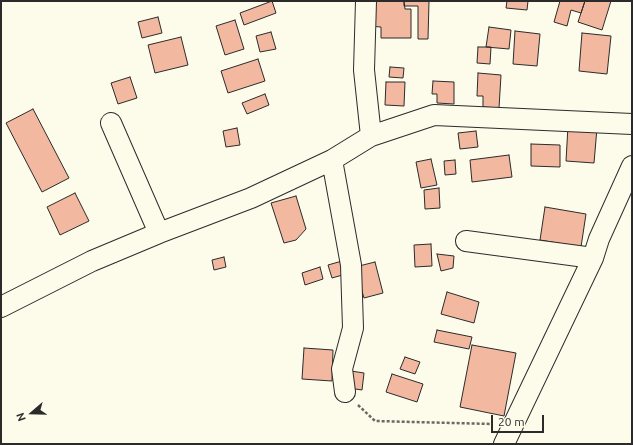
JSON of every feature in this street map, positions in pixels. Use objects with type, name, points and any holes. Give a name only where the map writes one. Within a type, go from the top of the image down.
[{"type":"street","points":[[366,1],[364,70],[371,136]]},
{"type":"street","points":[[1,307],[92,261],[251,198],[332,160],[371,136],[434,115],[632,124]]},
{"type":"street","points":[[111,123],[160,233]]},
{"type":"street","points":[[332,160],[351,265],[354,328],[342,369],[345,392]]},
{"type":"street","points":[[504,444],[593,258],[599,239],[632,166]]},
{"type":"street","points":[[466,241],[593,258]]},
{"type":"path","points":[[345,392],[375,421],[513,425]]},
{"type":"building","points":[[272,1],[276,13],[244,25],[240,13]]},
{"type":"building","points":[[369,1],[404,1],[405,9],[411,9],[411,38],[381,38],[381,27],[368,26]]},
{"type":"building","points":[[404,1],[429,1],[428,39],[418,39],[418,6],[404,6]]},
{"type":"building","points":[[507,1],[528,1],[527,10],[506,8]]},
{"type":"building","points":[[560,1],[585,1],[581,13],[571,10],[567,26],[554,22]]},
{"type":"building","points":[[585,1],[611,1],[602,30],[578,22]]},
{"type":"building","points":[[158,17],[162,33],[142,38],[138,22]]},
{"type":"building","points":[[235,20],[244,49],[225,55],[216,26]]},
{"type":"building","points":[[489,27],[511,30],[509,49],[486,47]]},
{"type":"building","points":[[515,31],[540,34],[537,66],[513,64]]},
{"type":"building","points":[[271,32],[276,49],[260,52],[256,36]]},
{"type":"building","points":[[582,33],[611,36],[607,74],[579,71]]},
{"type":"building","points":[[181,37],[188,65],[155,73],[148,45]]},
{"type":"building","points":[[478,47],[491,47],[490,64],[477,63]]},
{"type":"building","points":[[258,59],[265,81],[228,93],[221,71]]},
{"type":"building","points":[[390,67],[404,68],[403,78],[389,77]]},
{"type":"building","points":[[478,73],[501,75],[499,108],[483,107],[483,96],[477,96]]},
{"type":"building","points":[[130,77],[137,98],[118,104],[111,83]]},
{"type":"building","points":[[433,81],[454,82],[454,104],[437,103],[437,94],[432,94]]},
{"type":"building","points":[[386,82],[405,82],[404,106],[385,105]]},
{"type":"building","points":[[265,94],[269,105],[247,114],[242,103]]},
{"type":"building","points":[[33,109],[69,178],[42,192],[6,123]]},
{"type":"building","points":[[568,126],[597,128],[594,163],[566,161]]},
{"type":"building","points":[[237,128],[240,145],[226,147],[223,131]]},
{"type":"building","points":[[476,131],[478,147],[460,149],[458,133]]},
{"type":"building","points":[[531,144],[560,145],[560,167],[531,166]]},
{"type":"building","points":[[509,155],[512,177],[472,182],[470,160]]},
{"type":"building","points":[[431,159],[437,185],[421,188],[416,162]]},
{"type":"building","points":[[455,160],[456,174],[445,175],[444,161]]},
{"type":"building","points":[[439,188],[440,208],[425,209],[424,190]]},
{"type":"building","points":[[75,193],[89,221],[60,235],[47,207]]},
{"type":"building","points":[[296,196],[306,229],[296,240],[284,243],[271,203]]},
{"type":"building","points":[[545,207],[586,214],[581,247],[540,240]]},
{"type":"building","points":[[431,244],[432,266],[415,267],[414,245]]},
{"type":"building","points":[[437,254],[454,256],[453,268],[441,271]]},
{"type":"building","points":[[224,257],[226,267],[214,270],[212,260]]},
{"type":"building","points":[[342,261],[346,274],[332,278],[328,265]]},
{"type":"building","points":[[375,262],[383,293],[364,298],[355,267]]},
{"type":"building","points":[[320,267],[323,279],[305,285],[302,273]]},
{"type":"building","points":[[447,292],[479,302],[474,323],[441,314]]},
{"type":"building","points":[[437,330],[472,337],[469,349],[434,342]]},
{"type":"building","points":[[472,345],[516,353],[504,416],[460,407]]},
{"type":"building","points":[[304,348],[333,350],[332,381],[302,379]]},
{"type":"building","points":[[405,357],[420,362],[415,374],[400,369]]},
{"type":"building","points":[[351,371],[364,373],[362,390],[349,388]]},
{"type":"building","points":[[392,374],[423,384],[417,402],[386,392]]}]
